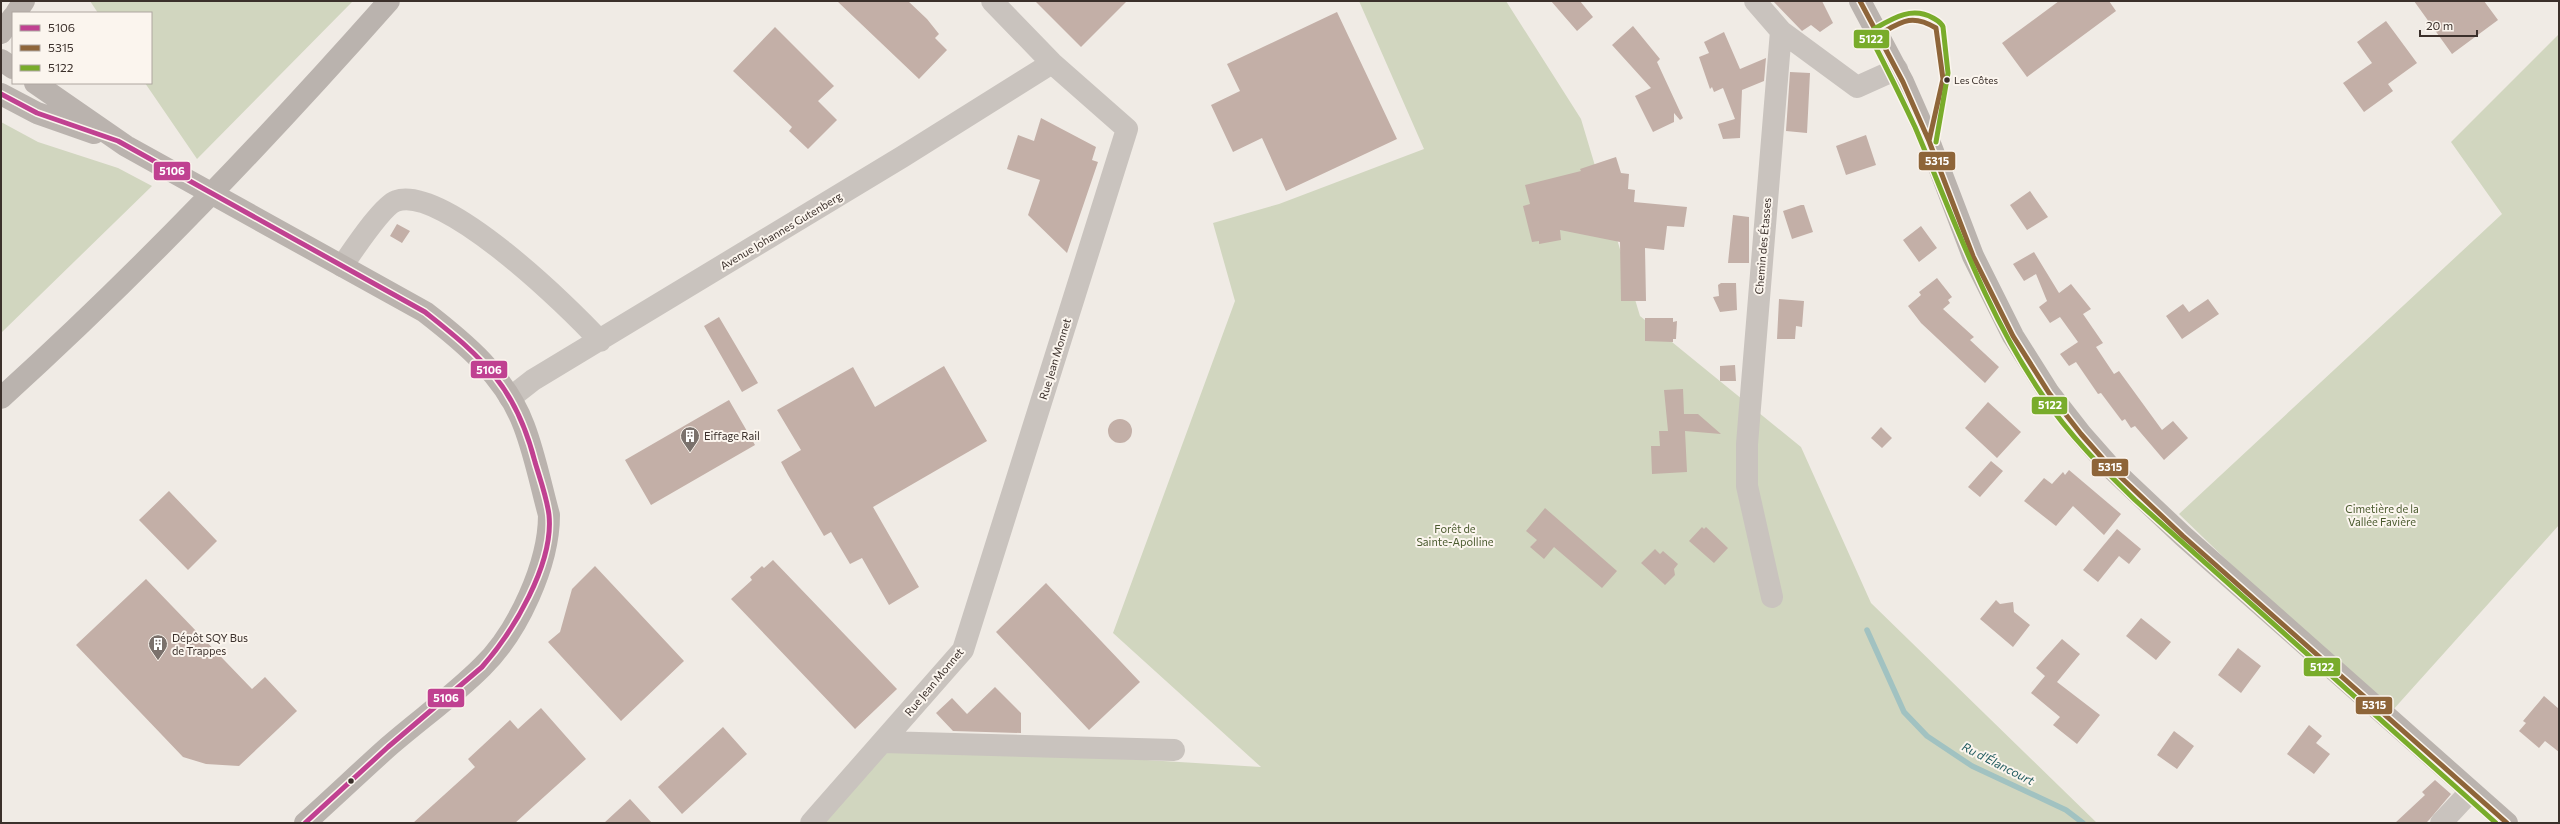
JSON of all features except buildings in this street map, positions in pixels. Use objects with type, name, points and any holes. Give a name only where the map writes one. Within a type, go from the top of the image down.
[{"type":"main road","points":[[17,12],[24,1]]},
{"type":"main road","points":[[1,398],[42,361],[191,214],[344,52],[389,1]]},
{"type":"main road","points":[[1860,1],[1897,69],[1929,141],[1973,256],[2013,336],[2049,393],[2081,434],[2111,468],[2183,536],[2470,792],[2507,823]]},
{"type":"main road","points":[[1,33],[12,18]]},
{"type":"main road","points":[[1,60],[12,67]]},
{"type":"main road","points":[[36,84],[122,144],[425,312],[458,337],[487,366],[510,398],[524,426],[549,515],[549,530],[544,552],[518,618],[497,651],[482,667],[387,748],[305,823]]},
{"type":"main road","points":[[1,94],[37,113],[122,144]]},
{"type":"street","name":"Rue Jean Monnet","points":[[883,742],[963,650],[1127,129],[1052,62],[992,1]]},
{"type":"street","points":[[1755,1],[1780,31],[1857,87],[1897,69]]},
{"type":"street","name":"Chemin des Étasses","points":[[1772,597],[1747,486],[1747,444],[1780,31]]},
{"type":"street","name":"Avenue Johannes Gutenberg","points":[[510,398],[533,380],[600,341],[902,157],[1052,62]]},
{"type":"street","points":[[342,266],[374,223],[395,202],[412,198],[456,218],[508,256],[548,288],[600,341]]},
{"type":"street","points":[[812,823],[883,742],[1174,750]]},
{"type":"street","points":[[2441,823],[2470,792]]},
{"type":"green space","points":[[90,1],[353,1],[197,159],[146,84],[152,84],[152,12],[97,12]]},
{"type":"green space","name":"Forêt de Sainte-Apolline","points":[[1359,1],[1506,1],[1581,119],[1640,316],[1801,447],[1871,603],[2097,823],[813,823],[884,744],[1261,767],[1113,633],[1235,301],[1213,223],[1279,204],[1424,149]]},
{"type":"green space","name":"Cimetière de la Vallée Favière","points":[[2559,34],[2559,525],[2392,711],[2270,602],[2179,514],[2502,214],[2451,142]]},
{"type":"green space","points":[[1,122],[38,142],[118,168],[152,186],[1,333]]},
{"type":"waterway","name":"Ru d'Élancourt","points":[[1867,630],[1904,712],[1927,736],[1972,766],[2066,810],[2083,823]]},
{"type":"transit line","name":"5315","points":[[1860,1],[1903,82],[1929,141],[1973,256],[2013,336],[2049,393],[2081,434],[2111,468],[2183,536],[2507,823]]},
{"type":"transit line","name":"5122","points":[[1936,142],[1948,73],[1943,27],[1933,18],[1918,13],[1910,13],[1888,21],[1874,29],[1871,38],[1915,127],[1972,265],[2004,332],[2053,410],[2086,451],[2135,500],[2496,823]]},
{"type":"transit line","name":"5315","points":[[1878,35],[1893,26],[1913,20],[1927,23],[1936,28],[1943,79],[1929,141]]},
{"type":"transit line","name":"5106","points":[[1,94],[37,113],[118,141],[425,312],[480,360],[503,388],[520,418],[532,451],[545,495],[549,515],[549,534],[545,554],[529,596],[506,635],[482,667],[388,747],[305,823]]},
{"type":"place","name":"Les Côtes","points":[[1947,80]]},
{"type":"place","name":"Eiffage Rail","points":[[690,453]]},
{"type":"place","name":"Dépôt SQY Bus de Trappes","points":[[158,661]]}]
